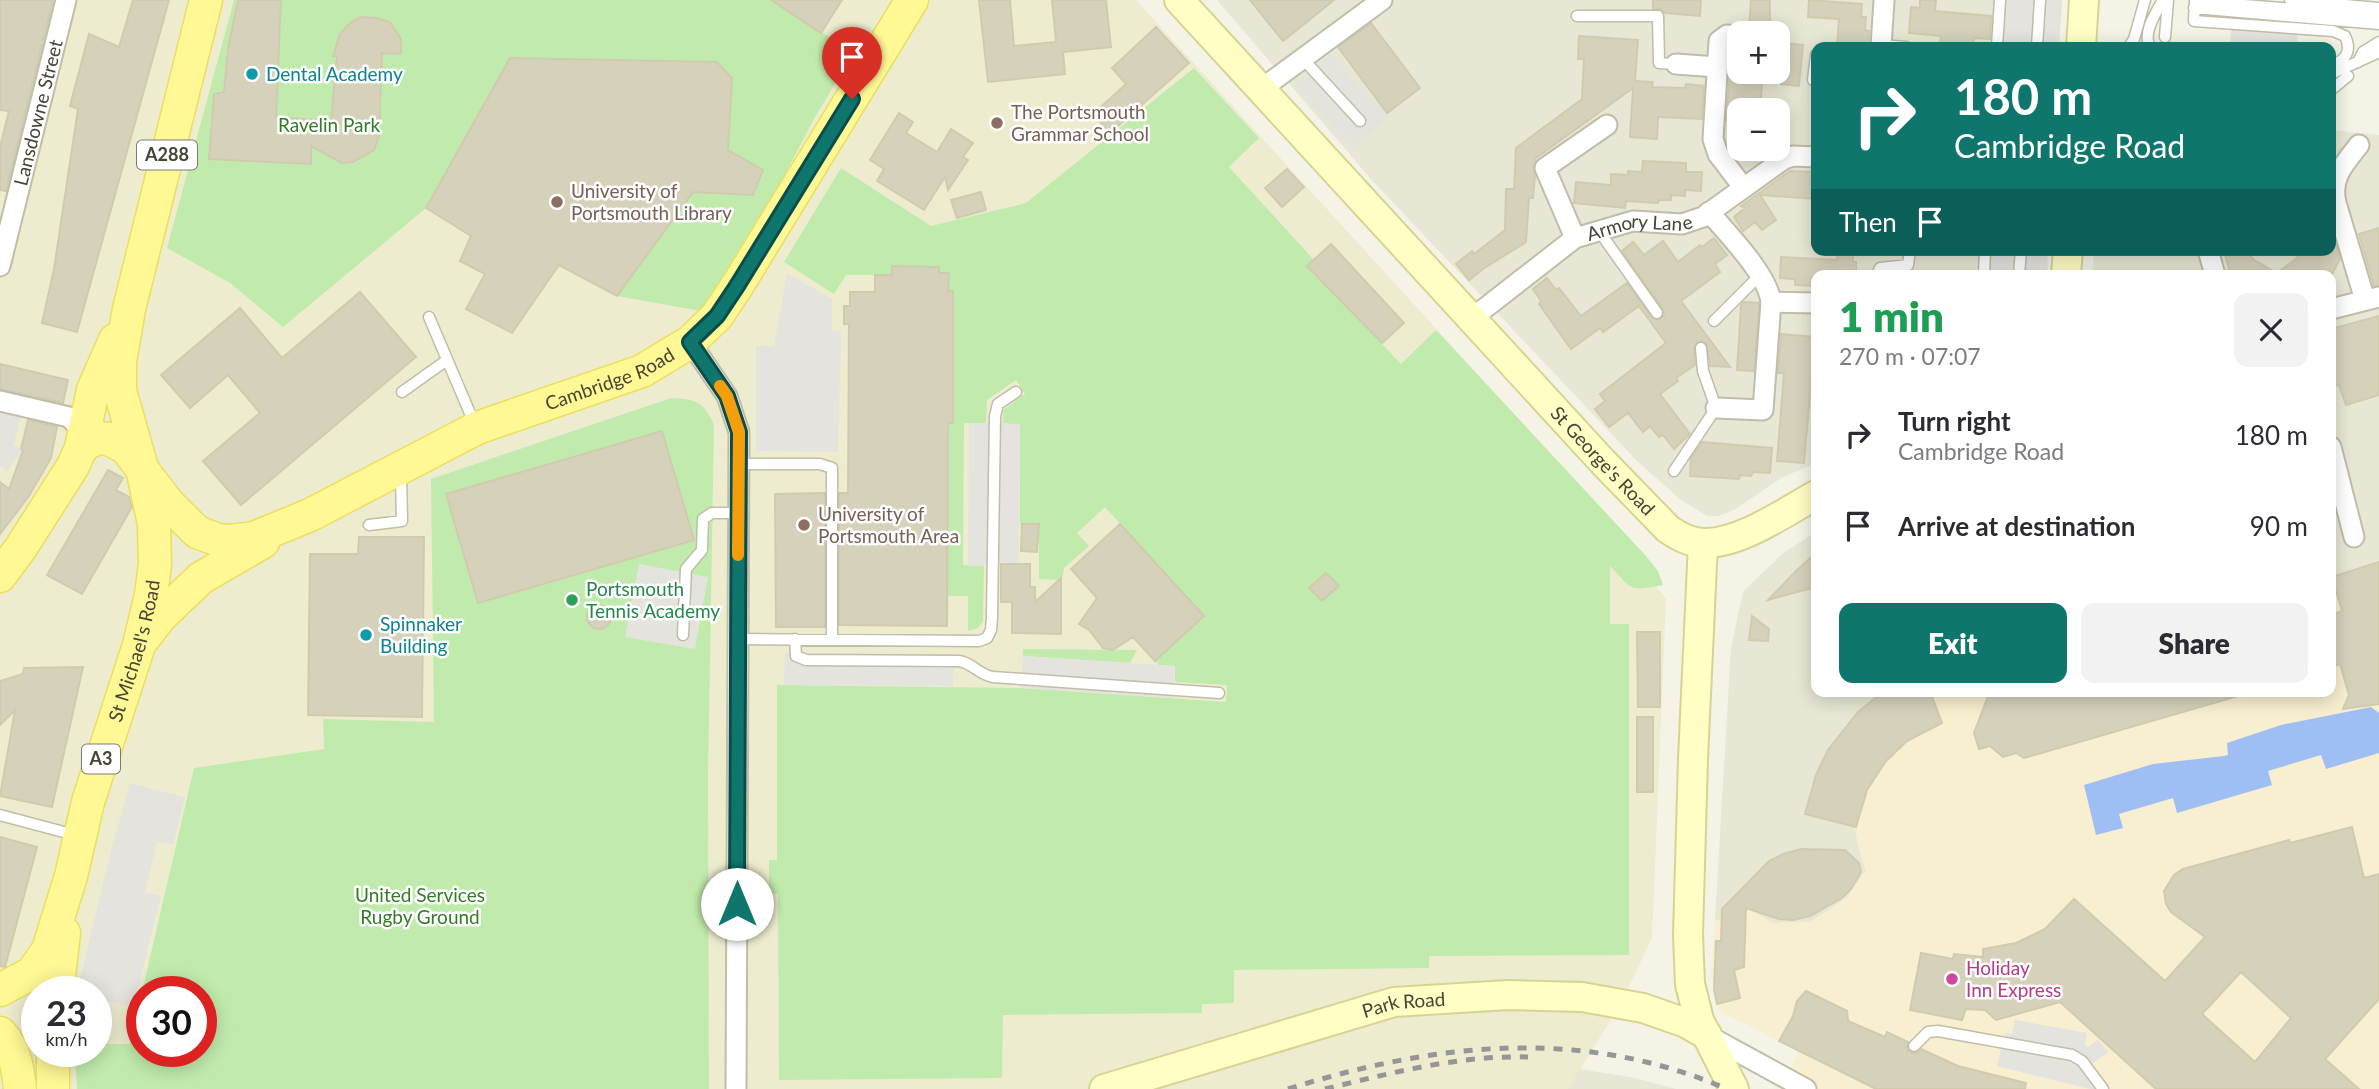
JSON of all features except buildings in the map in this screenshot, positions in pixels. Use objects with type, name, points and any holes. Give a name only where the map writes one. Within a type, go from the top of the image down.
[{"type":"main road","name":"A288","points":[[142,468],[120,391],[120,362],[129,309],[206,0]]},
{"type":"main road","name":"Cambridge Road","points":[[139,645],[161,616],[201,578],[310,515],[477,428],[642,371],[690,342],[717,316],[737,286],[912,0]]},
{"type":"main road","name":"St George's Road","points":[[1179,0],[1662,524],[1677,535],[1703,543]]},
{"type":"main road","points":[[2081,42],[2084,0]]},
{"type":"main road","name":"A288","points":[[81,448],[93,390],[129,309]]},
{"type":"main road","name":"A3","points":[[81,448],[99,438],[109,439],[126,448],[142,468]]},
{"type":"main road","points":[[0,576],[73,466],[81,448]]},
{"type":"main road","name":"Cambridge Road","points":[[142,468],[168,503],[189,525],[203,535],[218,540],[254,538],[310,515]]},
{"type":"main road","name":"St Michael's Road","points":[[10,986],[32,973],[48,950],[71,876],[97,771],[139,645],[151,595],[155,550],[151,502],[142,468]]},
{"type":"main road","points":[[1734,1089],[1707,1035],[1691,993],[1688,935],[1703,543],[1727,540],[1740,535],[1811,498]]},
{"type":"main road","name":"A3","points":[[59,976],[71,876]]},
{"type":"main road","name":"Park Road","points":[[1104,1089],[1394,1002],[1508,995],[1582,997],[1652,1011],[1707,1035]]},
{"type":"main road","points":[[0,1033],[14,1056],[20,1089]]},
{"type":"main road","points":[[53,1067],[53,1089]]},
{"type":"street","name":"Lansdowne Street","points":[[0,266],[66,0]]},
{"type":"street","points":[[1260,90],[1382,0]]},
{"type":"street","points":[[1881,42],[1884,0]]},
{"type":"street","points":[[1727,35],[1721,38],[1717,67],[1713,139],[1718,154],[1743,187]]},
{"type":"street","points":[[1676,64],[1717,67]]},
{"type":"street","points":[[1575,238],[1545,168],[1607,125]]},
{"type":"street","points":[[2336,179],[2359,145]]},
{"type":"street","name":"Armory Lane","points":[[1471,319],[1575,238],[1633,221],[1682,225],[1696,221],[1788,157],[1811,157]]},
{"type":"street","points":[[2336,200],[2372,298],[2336,308]]},
{"type":"street","points":[[1709,212],[1770,291],[1772,302],[1763,410],[1716,408]]},
{"type":"street","points":[[1772,302],[1811,303]]},
{"type":"street","points":[[690,342],[727,396],[739,432],[736,1089]]},
{"type":"street","points":[[0,401],[69,417],[80,428],[81,448]]},
{"type":"street","points":[[2336,479],[2354,537]]},
{"type":"street","points":[[1707,1035],[1805,1089]]},
{"type":"lane","points":[[1997,42],[2000,0]]},
{"type":"lane","points":[[2037,42],[2040,0]]},
{"type":"lane","points":[[2132,42],[2146,0]]},
{"type":"lane","points":[[2165,37],[2166,0]]},
{"type":"lane","points":[[2148,42],[2148,34],[2166,0]]},
{"type":"lane","points":[[2290,0],[2379,8]]},
{"type":"lane","points":[[2195,3],[2379,16]]},
{"type":"lane","points":[[2195,3],[2379,24]]},
{"type":"lane","points":[[2195,3],[2194,20],[2333,31],[2345,36],[2349,44],[2347,54],[2342,62],[2336,64]]},
{"type":"lane","points":[[1577,16],[1658,16],[1659,63],[1676,64]]},
{"type":"lane","points":[[2358,62],[2363,52],[2379,42]]},
{"type":"lane","points":[[2336,72],[2379,52]]},
{"type":"lane","points":[[1303,59],[1360,121]]},
{"type":"lane","points":[[2336,86],[2348,76]]},
{"type":"lane","points":[[1599,230],[1657,313]]},
{"type":"lane","points":[[1879,270],[1908,265],[1909,256]]},
{"type":"lane","points":[[1714,321],[1759,276]]},
{"type":"lane","points":[[429,317],[477,428]]},
{"type":"lane","points":[[1674,471],[1716,408],[1703,371],[1701,348]]},
{"type":"lane","points":[[402,392],[447,360]]},
{"type":"lane","points":[[738,639],[979,641],[990,635],[995,416],[998,404],[1016,392]]},
{"type":"lane","points":[[738,464],[820,464],[832,468],[832,639]]},
{"type":"lane","points":[[369,525],[402,521],[400,468]]},
{"type":"lane","points":[[683,635],[686,569],[702,550],[703,519],[712,513],[738,513]]},
{"type":"lane","points":[[795,639],[796,656],[806,660],[959,661],[971,664],[982,674],[993,677],[1219,693]]},
{"type":"lane","points":[[0,815],[79,836]]},
{"type":"lane","points":[[1914,1046],[1928,1032],[1938,1031],[2072,1055],[2082,1061],[2103,1089]]},
{"type":"shaded area","name":"University of Portsmouth Area","points":[[0,0],[1136,0],[1548,451],[1666,599],[1652,938],[1621,1003],[1568,1089],[0,1089]]},
{"type":"shaded area","points":[[1217,0],[1992,0],[1989,42],[1811,42],[1811,256],[1977,256],[1976,270],[1811,270],[1811,465],[1781,478],[1734,510],[1718,516],[1707,516],[1681,500],[1637,461],[1371,179]]},
{"type":"shaded area","points":[[1992,0],[2062,0],[2059,42],[1989,42]]},
{"type":"shaded area","points":[[2231,28],[2298,34],[2297,42],[2230,42]]},
{"type":"shaded area","points":[[1330,54],[1388,116],[1352,148],[1294,85]]},
{"type":"shaded area","points":[[2336,131],[2379,135],[2379,562],[2336,576],[2336,270],[2092,270],[2094,256],[2336,256]]},
{"type":"shaded area","points":[[1977,256],[2048,256],[2047,270],[1976,270]]},
{"type":"shaded area","points":[[787,273],[832,299],[832,330],[841,331],[838,452],[756,451],[756,346],[774,346]]},
{"type":"shaded area","points":[[0,411],[21,417],[13,446],[23,449],[7,472],[0,466]]},
{"type":"shaded area","points":[[969,423],[1020,424],[1019,563],[984,562],[984,566],[968,566]]},
{"type":"shaded area","points":[[1811,535],[1811,697],[1931,697],[1860,853],[1866,870],[1847,898],[1810,922],[1773,923],[1737,902],[1736,921],[1715,920],[1731,648],[1743,592],[1783,553]]},
{"type":"shaded area","points":[[2379,562],[2379,1089],[1781,1089],[1801,1046],[1779,1041],[1722,1013],[1717,1004],[1711,974],[1715,920],[1722,921],[1737,902],[1773,923],[1810,922],[1847,898],[1866,870],[1853,821],[1863,729],[1928,697],[2336,697],[2336,576]]},
{"type":"shaded area","points":[[639,564],[708,577],[695,649],[625,637]]},
{"type":"shaded area","points":[[785,653],[953,654],[953,686],[784,685]]},
{"type":"shaded area","points":[[1023,656],[1175,666],[1173,698],[1021,688]]},
{"type":"shaded area","points":[[130,783],[185,797],[173,845],[157,842],[145,892],[161,896],[141,976],[126,976],[126,1005],[112,1002],[112,976],[81,976]]},
{"type":"shaded area","points":[[2015,1020],[2087,1033],[2085,1045],[2088,1047],[2098,1040],[2108,1052],[2092,1064],[2107,1085],[2102,1089],[2090,1089],[1997,1066],[2005,1033],[2012,1034]]},
{"type":"shaded area","points":[[1580,1069],[1635,1078],[1676,1089],[1531,1089]]},
{"type":"green space","name":"Ravelin Park","points":[[234,0],[771,0],[854,53],[815,117],[780,184],[701,311],[617,296],[693,192],[753,195],[763,170],[728,150],[732,78],[717,62],[510,58],[426,208],[283,327],[230,283],[167,248]]},
{"type":"green space","points":[[1194,68],[1259,138],[1229,167],[1314,260],[1308,266],[1401,364],[1436,330],[1658,571],[1663,585],[1637,588],[1627,584],[1610,566],[1610,624],[1629,624],[1629,955],[1429,956],[1429,968],[1234,970],[1234,1003],[1202,1004],[1202,1013],[1003,1015],[1002,1078],[779,1080],[778,894],[769,893],[769,860],[777,860],[777,685],[1021,688],[1226,702],[1227,685],[1175,682],[1175,666],[1159,665],[1155,661],[1204,616],[1105,507],[1077,533],[1089,546],[1064,568],[1062,580],[1039,579],[1039,525],[1020,524],[1020,425],[1003,423],[1003,410],[1025,394],[1016,380],[987,400],[986,423],[964,423],[963,565],[984,566],[983,621],[978,628],[968,631],[968,596],[947,596],[948,423],[953,423],[953,291],[875,292],[874,275],[846,275],[834,294],[784,262],[841,168],[931,226],[1026,203]]},
{"type":"green space","name":"United Services Rugby Ground","points":[[671,398],[698,403],[714,425],[708,778],[709,1089],[77,1089],[76,1067],[112,1067],[112,1044],[126,1044],[126,1067],[217,1067],[217,976],[146,976],[194,768],[324,749],[323,719],[434,722],[431,479]]},
{"type":"green space","points":[[1023,649],[1137,650],[1130,663],[1023,656]]},
{"type":"water","points":[[2371,707],[2379,713],[2379,753],[2326,769],[2321,755],[2268,771],[2272,785],[2177,813],[2173,798],[2119,814],[2123,828],[2096,835],[2084,785],[2153,764],[2228,755],[2227,743],[2281,725]]},
{"type":"railway","points":[[1288,1089],[1398,1061],[1453,1052],[1508,1048],[1563,1049],[1617,1056],[1672,1069],[1727,1089]]},
{"type":"railway","points":[[1325,1089],[1451,1062],[1528,1057]]},
{"type":"slow traffic","points":[[720,386],[727,396],[739,432],[738,555]]},
{"type":"place","name":"Dental Academy","points":[[252,74]]},
{"type":"place","name":"The Portsmouth Grammar School","points":[[997,123]]},
{"type":"place","name":"University of Portsmouth Library","points":[[557,202]]},
{"type":"place","name":"University of Portsmouth Area","points":[[804,525]]},
{"type":"place","name":"Portsmouth Tennis Academy","points":[[572,600]]},
{"type":"place","name":"Spinnaker Building","points":[[366,635]]},
{"type":"place","name":"Holiday Inn Express","points":[[1952,979]]},
{"type":"route","points":[[737,904],[739,432],[727,396],[690,342],[717,316],[852,99]]}]
